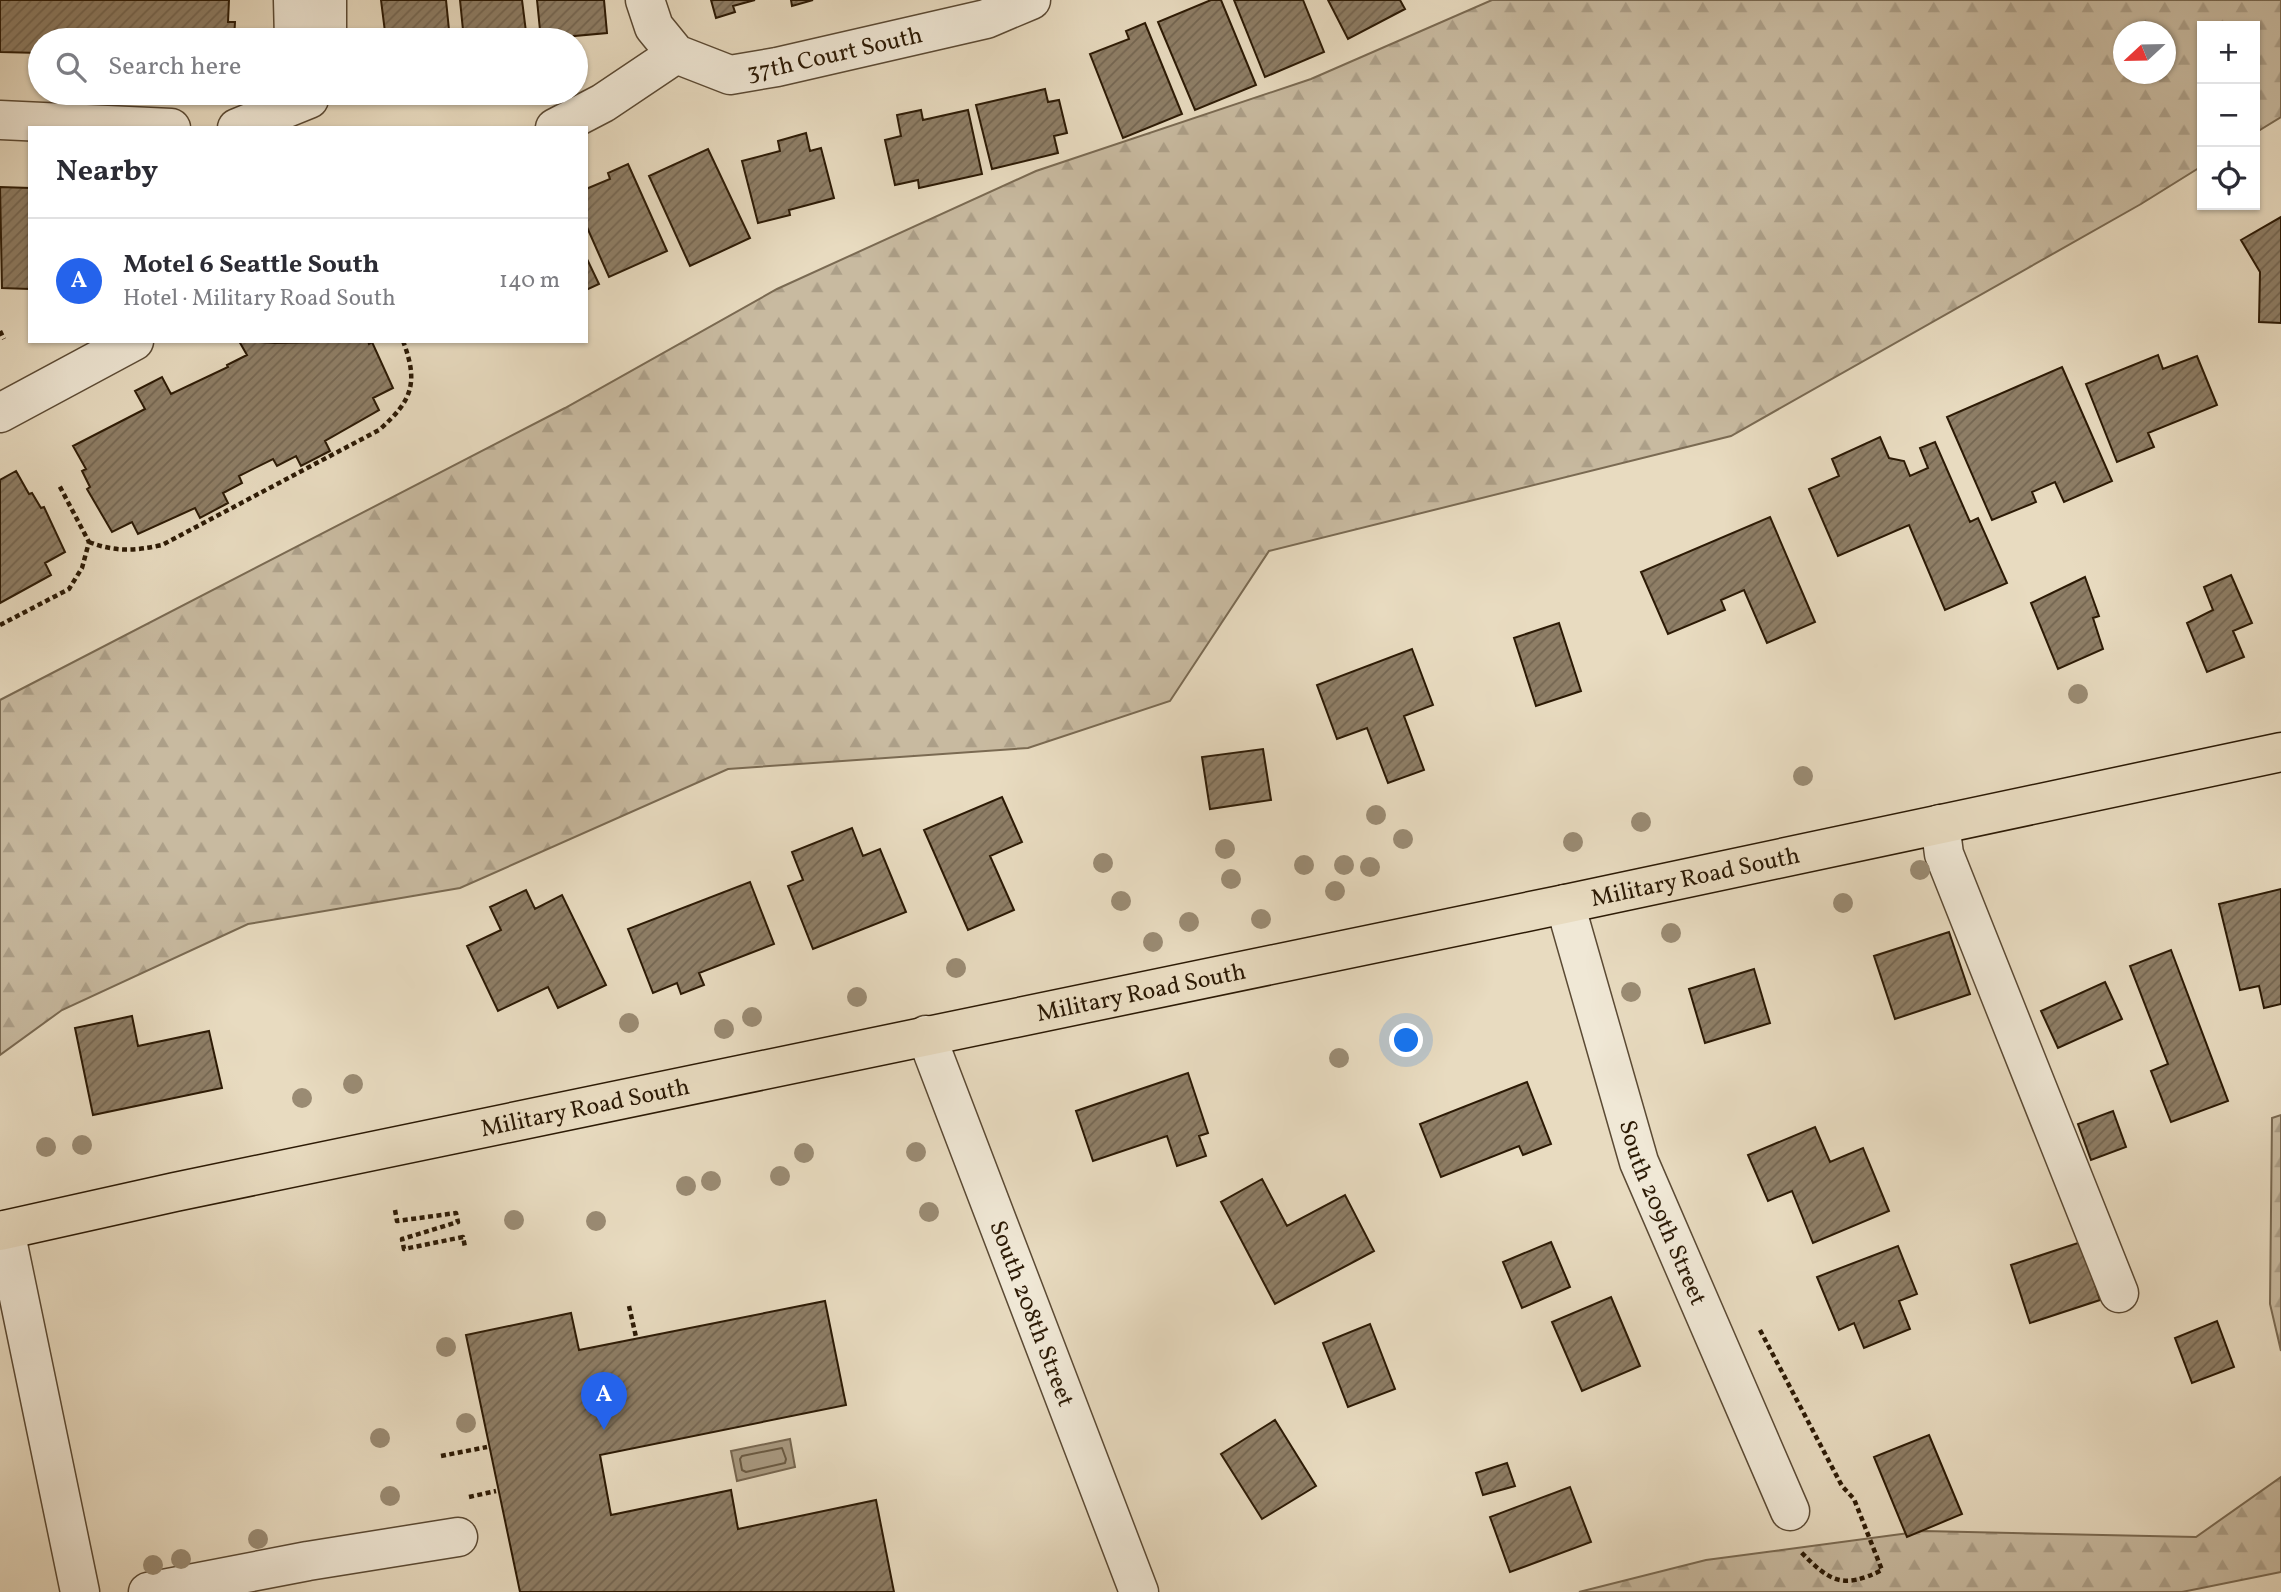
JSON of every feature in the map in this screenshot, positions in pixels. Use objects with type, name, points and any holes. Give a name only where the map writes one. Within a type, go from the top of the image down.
[{"type":"main road","name":"Military Road South","points":[[2,1230],[2281,752]]},
{"type":"street","points":[[293,0],[294,28]]},
{"type":"street","points":[[327,0],[327,28]]},
{"type":"street","name":"37th Court South","points":[[645,0],[654,27],[676,54],[730,75],[777,67],[986,19],[1031,0]]},
{"type":"street","points":[[559,126],[603,103],[676,54]]},
{"type":"street","points":[[244,126],[313,106]]},
{"type":"street","points":[[0,120],[128,126]]},
{"type":"street","points":[[0,413],[130,343]]},
{"type":"street","points":[[1940,824],[1944,854],[2119,1293]]},
{"type":"street","name":"South 209th Street","points":[[1565,904],[1639,1162],[1790,1511]]},
{"type":"street","name":"South 208th Street","points":[[926,1035],[1139,1592]]},
{"type":"street","points":[[2,1230],[80,1592]]},
{"type":"street","points":[[148,1592],[311,1576],[458,1537]]},
{"type":"path","points":[[0,331],[4,339]]},
{"type":"path","points":[[59,485],[89,542],[109,550],[144,549],[162,545],[379,430],[395,416],[412,387],[412,371],[404,343]]},
{"type":"path","points":[[0,625],[69,589],[82,568],[89,542]]},
{"type":"path","points":[[395,1210],[397,1221],[456,1213],[458,1222],[402,1239],[404,1249],[463,1237],[465,1247]]},
{"type":"path","points":[[629,1306],[636,1336]]},
{"type":"path","points":[[441,1456],[487,1447]]},
{"type":"path","points":[[1829,1460],[1842,1486],[1854,1499],[1882,1570]]},
{"type":"path","points":[[466,1498],[496,1491]]},
{"type":"green space","points":[[1492,0],[2281,0],[2281,117],[2260,130],[2260,21],[2197,21],[2197,169],[2141,204],[1731,436],[1269,551],[1170,701],[1028,748],[728,769],[460,888],[248,924],[62,1010],[0,1055],[0,700],[565,408],[777,289],[1036,171],[1311,79]]},
{"type":"green space","points":[[2281,1115],[2281,1351],[2270,1304],[2272,1118]]},
{"type":"green space","points":[[2281,1477],[2281,1572],[2182,1592],[1579,1592],[1706,1560],[1924,1531],[2196,1537]]},
{"type":"water","points":[[790,1439],[795,1467],[737,1481],[731,1451]]},
{"type":"building","points":[[0,0],[229,0],[228,22],[235,22],[235,28],[28,28],[28,53],[0,52]]},
{"type":"building","points":[[381,0],[446,0],[449,28],[384,28]]},
{"type":"building","points":[[460,0],[522,0],[526,28],[463,28]]},
{"type":"building","points":[[537,0],[604,0],[607,33],[588,35],[588,28],[540,28]]},
{"type":"building","points":[[711,0],[755,0],[733,6],[735,12],[716,18]]},
{"type":"building","points":[[791,0],[813,0],[792,6]]},
{"type":"building","points":[[1211,0],[1221,0],[1256,85],[1195,110],[1158,22]]},
{"type":"building","points":[[1234,0],[1303,0],[1324,52],[1265,77]]},
{"type":"building","points":[[1328,0],[1400,0],[1405,9],[1348,39]]},
{"type":"building","points":[[1145,23],[1182,114],[1123,138],[1090,54],[1129,39],[1126,31]]},
{"type":"building","points":[[1045,89],[1048,102],[1059,100],[1067,133],[1054,136],[1058,153],[992,169],[976,105]]},
{"type":"building","points":[[921,110],[923,120],[968,110],[982,174],[919,188],[918,180],[895,185],[885,140],[901,136],[897,115]]},
{"type":"building","points":[[806,133],[810,151],[821,148],[834,198],[789,210],[790,215],[758,223],[742,161],[780,151],[778,141]]},
{"type":"building","points":[[708,149],[750,238],[690,266],[649,176]]},
{"type":"building","points":[[628,164],[667,251],[609,277],[588,230],[588,188],[610,179],[608,173]]},
{"type":"building","points":[[0,187],[28,188],[28,289],[2,288]]},
{"type":"building","points":[[2281,217],[2281,323],[2259,322],[2260,272],[2241,240]]},
{"type":"building","points":[[588,261],[599,284],[588,289]]},
{"type":"building","points":[[240,343],[372,343],[393,388],[373,398],[379,410],[325,441],[330,451],[301,466],[296,456],[277,466],[273,459],[239,476],[242,483],[223,493],[228,503],[200,518],[195,508],[138,534],[132,522],[112,532],[87,489],[90,487],[82,471],[86,469],[73,446],[145,409],[135,391],[162,377],[171,394],[247,355]]},
{"type":"building","points":[[2158,355],[2163,369],[2197,356],[2217,405],[2148,433],[2154,447],[2117,462],[2086,384]]},
{"type":"building","points":[[2062,367],[2112,481],[2064,502],[2055,482],[2032,492],[2036,502],[1992,520],[1947,417]]},
{"type":"building","points":[[1880,437],[1889,458],[1904,461],[1910,476],[1928,468],[1920,448],[1935,442],[1970,522],[1978,518],[2007,583],[1945,610],[1909,525],[1838,556],[1809,489],[1839,476],[1832,459]]},
{"type":"building","points":[[16,471],[29,494],[32,493],[41,508],[44,507],[65,552],[45,563],[51,575],[0,603],[0,480]]},
{"type":"building","points":[[1770,517],[1815,622],[1767,643],[1744,590],[1721,600],[1725,610],[1668,634],[1641,572]]},
{"type":"building","points":[[2231,575],[2252,623],[2233,631],[2244,657],[2207,672],[2187,623],[2213,610],[2204,587]]},
{"type":"building","points":[[2085,577],[2099,616],[2093,618],[2103,649],[2058,669],[2031,603]]},
{"type":"building","points":[[1559,623],[1581,691],[1536,706],[1514,638]]},
{"type":"building","points":[[1412,649],[1433,705],[1404,716],[1424,770],[1388,783],[1367,728],[1337,739],[1317,685]]},
{"type":"building","points":[[1263,749],[1271,800],[1210,809],[1202,757]]},
{"type":"building","points":[[1002,797],[1022,842],[990,856],[1014,910],[968,930],[924,830]]},
{"type":"building","points":[[852,828],[863,856],[880,849],[906,912],[813,949],[788,886],[803,880],[792,852]]},
{"type":"building","points":[[750,882],[774,944],[699,973],[704,985],[681,994],[677,983],[653,993],[628,929]]},
{"type":"building","points":[[2281,889],[2281,1004],[2264,1008],[2259,986],[2240,990],[2219,904]]},
{"type":"building","points":[[526,890],[535,909],[562,895],[606,985],[558,1008],[548,987],[498,1011],[467,946],[501,930],[490,907]]},
{"type":"building","points":[[1949,932],[1970,994],[1895,1019],[1874,956]]},
{"type":"building","points":[[2171,950],[2228,1101],[2171,1122],[2151,1071],[2168,1064],[2130,966]]},
{"type":"building","points":[[1754,969],[1770,1023],[1705,1043],[1689,989]]},
{"type":"building","points":[[2105,982],[2122,1019],[2058,1048],[2041,1011]]},
{"type":"building","points":[[132,1016],[138,1046],[209,1031],[222,1088],[93,1115],[75,1028]]},
{"type":"building","points":[[1188,1073],[1208,1133],[1199,1136],[1206,1156],[1177,1166],[1167,1136],[1093,1161],[1076,1111]]},
{"type":"building","points":[[1527,1082],[1551,1144],[1523,1155],[1519,1146],[1441,1177],[1420,1124]]},
{"type":"building","points":[[2113,1111],[2126,1147],[2091,1160],[2078,1124]]},
{"type":"building","points":[[1815,1127],[1830,1162],[1863,1148],[1889,1211],[1813,1243],[1792,1191],[1768,1201],[1748,1155]]},
{"type":"building","points":[[1262,1179],[1287,1226],[1345,1195],[1374,1251],[1275,1304],[1221,1202]]},
{"type":"building","points":[[1551,1242],[1570,1287],[1522,1308],[1503,1262]]},
{"type":"building","points":[[2081,1242],[2100,1300],[2030,1323],[2011,1265]]},
{"type":"building","points":[[1898,1246],[1917,1294],[1899,1301],[1910,1329],[1864,1348],[1854,1323],[1839,1330],[1817,1277]]},
{"type":"building","points":[[1611,1297],[1640,1366],[1582,1391],[1552,1322]]},
{"type":"building","points":[[825,1301],[846,1405],[600,1455],[611,1515],[731,1490],[738,1529],[876,1500],[894,1592],[520,1592],[466,1335],[571,1313],[579,1350]]},
{"type":"building","points":[[2217,1321],[2234,1367],[2192,1383],[2175,1338]]},
{"type":"building","points":[[1370,1324],[1395,1389],[1348,1407],[1323,1343]]},
{"type":"building","points":[[1275,1420],[1316,1486],[1262,1519],[1221,1454]]},
{"type":"building","points":[[1929,1435],[1962,1514],[1907,1537],[1874,1457]]},
{"type":"building","points":[[1507,1463],[1515,1486],[1483,1495],[1476,1473]]},
{"type":"building","points":[[1570,1487],[1591,1542],[1510,1572],[1490,1517]]},
{"type":"place","name":"Motel 6 Seattle South","points":[[604,1430]]}]
